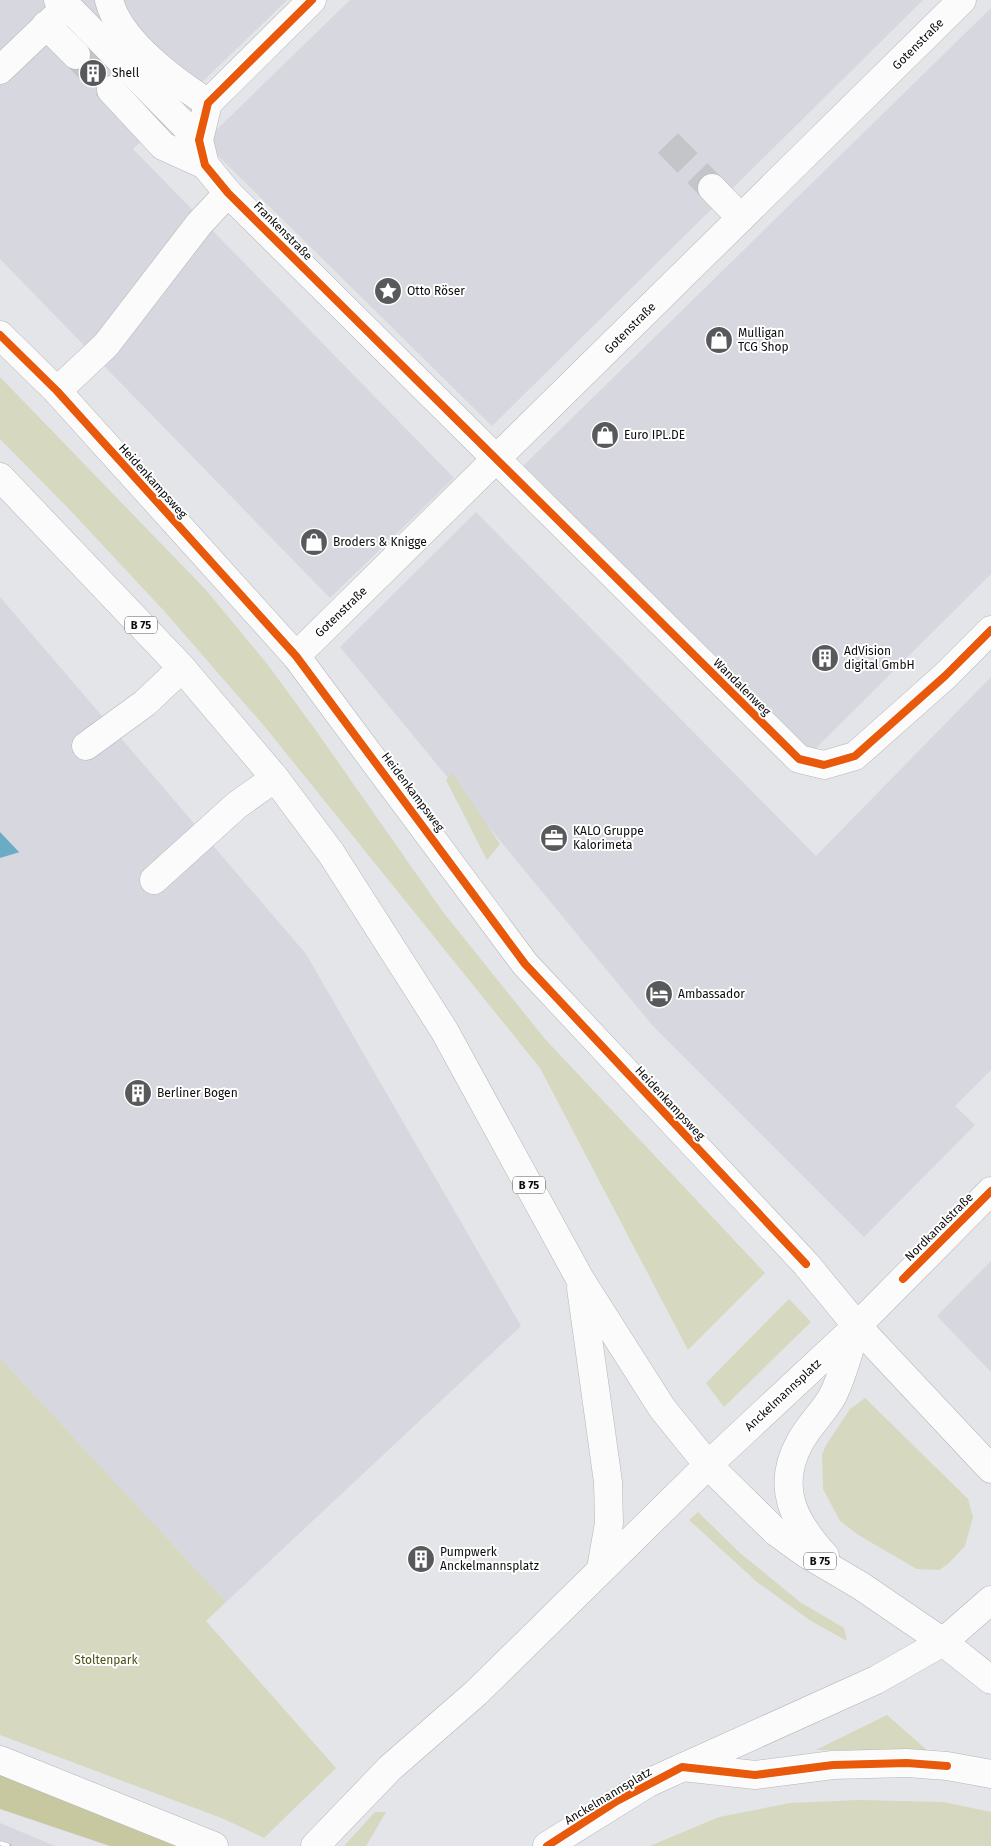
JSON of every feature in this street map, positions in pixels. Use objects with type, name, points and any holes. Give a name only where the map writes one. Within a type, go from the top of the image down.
[{"type":"main road","points":[[109,0],[113,14],[122,29],[170,78],[208,103]]},
{"type":"main road","points":[[111,90],[163,146],[202,153],[208,103],[312,0]]},
{"type":"main road","name":"Gotenstraße","points":[[296,656],[962,0]]},
{"type":"main road","points":[[0,70],[46,25],[62,3]]},
{"type":"main road","name":"Frankenstraße","points":[[62,3],[202,153],[228,192],[497,460]]},
{"type":"main road","points":[[46,25],[76,55]]},
{"type":"main road","points":[[712,188],[741,218]]},
{"type":"main road","points":[[57,391],[106,345],[199,224],[228,192]]},
{"type":"main road","name":"Heidenkampsweg","points":[[0,334],[57,391],[296,656],[525,964],[806,1264],[857,1326]]},
{"type":"main road","name":"Wandalenweg","points":[[497,460],[799,759],[824,765],[855,756],[945,676],[991,630]]},
{"type":"main road","name":"B 75","points":[[0,477],[182,668],[275,778],[342,869],[444,1030],[580,1279],[662,1408],[708,1465]]},
{"type":"main road","points":[[86,746],[146,703],[182,668]]},
{"type":"main road","points":[[154,880],[237,805],[275,778]]},
{"type":"main road","name":"Nordkanalstraße","points":[[857,1326],[991,1191]]},
{"type":"main road","points":[[580,1279],[608,1482],[609,1523],[601,1569]]},
{"type":"main road","points":[[857,1326],[991,1469]]},
{"type":"main road","name":"Anckelmannsplatz","points":[[315,1846],[390,1768],[476,1693],[708,1465],[857,1326]]},
{"type":"main road","name":"Anckelmannsplatz","points":[[838,1571],[806,1535],[796,1515],[789,1496],[789,1465],[800,1442],[833,1394],[857,1326]]},
{"type":"main road","name":"Anckelmannsplatz","points":[[708,1465],[776,1532],[805,1553],[838,1571],[943,1642]]},
{"type":"main road","name":"Anckelmannsplatz","points":[[546,1846],[617,1801],[682,1767],[876,1680],[943,1642],[991,1600]]},
{"type":"main road","name":"B 75","points":[[943,1642],[991,1680]]},
{"type":"main road","points":[[0,1760],[214,1846]]},
{"type":"main road","points":[[682,1767],[755,1775],[833,1765],[907,1763],[947,1766],[991,1774]]},
{"type":"shaded area","points":[[0,0],[287,0],[133,149],[454,478],[330,598],[0,259]]},
{"type":"shaded area","points":[[350,0],[923,0],[492,426],[204,142]]},
{"type":"shaded area","points":[[991,8],[991,574],[805,759],[522,467]]},
{"type":"shaded area","points":[[476,512],[816,856],[991,677],[991,1070],[955,1106],[975,1125],[864,1237],[653,1026],[340,647]]},
{"type":"shaded area","name":"Berliner Bogen","points":[[0,597],[306,954],[521,1326],[226,1602],[0,1358],[0,858],[19,852],[0,832]]},
{"type":"shaded area","points":[[991,1261],[991,1372],[937,1316]]},
{"type":"shaded area","points":[[0,1823],[55,1846],[0,1846]]},
{"type":"green space","points":[[0,377],[206,590],[268,665],[443,912],[545,1039],[765,1273],[688,1350],[540,1068],[265,727],[165,612],[69,509],[0,439]]},
{"type":"green space","points":[[452,773],[500,844],[487,860],[446,780]]},
{"type":"green space","points":[[789,1299],[811,1322],[724,1407],[706,1383]]},
{"type":"green space","name":"Stoltenpark","points":[[0,1358],[226,1602],[206,1621],[336,1768],[264,1838],[224,1819],[0,1735]]},
{"type":"green space","points":[[865,1398],[968,1499],[973,1517],[965,1546],[948,1564],[939,1570],[917,1569],[860,1536],[840,1521],[823,1489],[822,1455],[826,1445],[850,1409]]},
{"type":"green space","points":[[698,1512],[740,1553],[800,1602],[844,1628],[847,1641],[811,1621],[757,1582],[689,1520]]},
{"type":"green space","points":[[887,1715],[928,1751],[816,1750]]},
{"type":"green space","points":[[0,1771],[193,1846],[110,1846],[0,1809]]},
{"type":"green space","points":[[859,1800],[943,1802],[991,1812],[991,1846],[650,1846],[719,1817],[790,1803]]},
{"type":"green space","points":[[375,1812],[386,1812],[366,1846],[344,1846]]},
{"type":"water","points":[[0,832],[19,852],[20,852],[0,858]]},
{"type":"tunnel","points":[[76,55],[111,90]]},
{"type":"tunnel","points":[[668,143],[712,188]]},
{"type":"railway","points":[[0,1843],[9,1846]]},
{"type":"cycle path","points":[[312,0],[208,103],[199,140],[205,165],[228,193],[799,759],[824,765],[855,756],[945,676],[991,630]]},
{"type":"cycle path","points":[[0,335],[57,391],[296,656],[525,964],[806,1264]]},
{"type":"cycle path","points":[[903,1279],[991,1191]]},
{"type":"cycle path","points":[[547,1846],[617,1801],[682,1767],[755,1775],[833,1765],[907,1763],[947,1766]]},
{"type":"place","name":"Shell","points":[[93,73]]},
{"type":"place","name":"Otto Röser","points":[[388,291]]},
{"type":"place","name":"Mulligan TCG Shop","points":[[719,340]]},
{"type":"place","name":"Euro IPL.DE","points":[[605,435]]},
{"type":"place","name":"Broders & Knigge","points":[[314,542]]},
{"type":"place","name":"AdVision digital GmbH","points":[[825,658]]},
{"type":"place","name":"KALO Gruppe Kalorimeta","points":[[554,838]]},
{"type":"place","name":"Ambassador","points":[[659,994]]},
{"type":"place","name":"Berliner Bogen","points":[[138,1093]]},
{"type":"place","name":"Pumpwerk Anckelmannsplatz","points":[[421,1559]]}]
